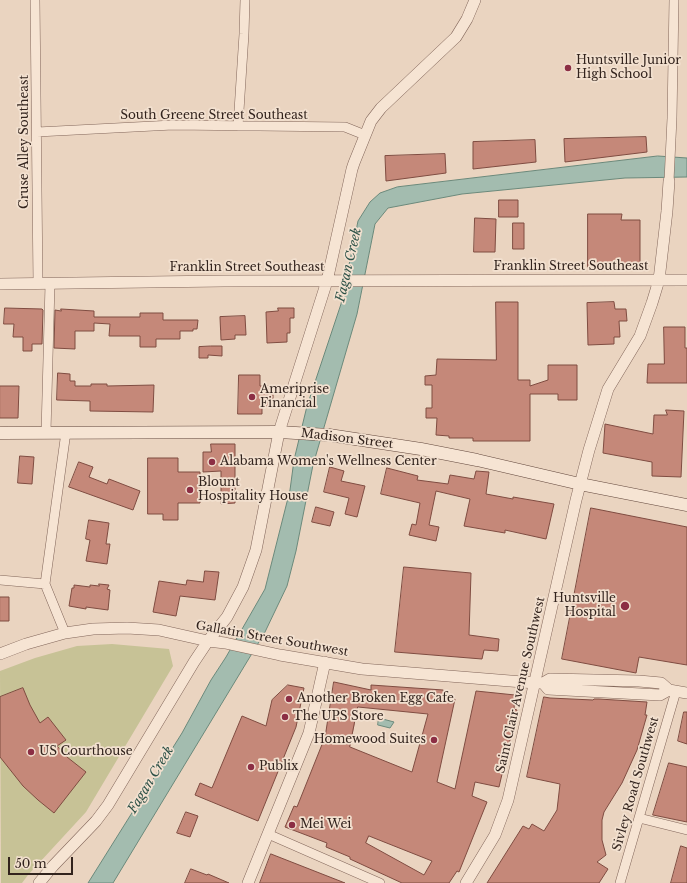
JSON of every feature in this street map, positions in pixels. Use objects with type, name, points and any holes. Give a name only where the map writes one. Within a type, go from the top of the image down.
[{"type":"main road","name":"Madison Street","points":[[0,433],[279,432],[329,435],[421,449],[477,460],[580,484],[687,505]]},
{"type":"street","name":"Cruse Alley Southeast","points":[[35,0],[38,284]]},
{"type":"street","points":[[238,126],[245,0]]},
{"type":"street","points":[[39,883],[108,806],[208,641],[227,617],[240,593],[256,550],[279,432],[327,281],[352,169],[365,135],[371,121],[381,108],[456,37],[467,20],[475,0]]},
{"type":"street","points":[[669,181],[674,0]]},
{"type":"street","name":"South Greene Street Southeast","points":[[37,132],[173,125],[345,128],[365,135]]},
{"type":"street","name":"Saint Clair Avenue Southwest","points":[[466,883],[490,845],[508,800],[539,683],[580,484],[608,389],[640,336],[659,280],[669,181]]},
{"type":"street","name":"Franklin Street Southeast","points":[[0,284],[687,280]]},
{"type":"street","points":[[46,432],[50,284]]},
{"type":"street","points":[[65,633],[45,584],[66,432]]},
{"type":"street","points":[[0,580],[45,584]]},
{"type":"street","name":"Gallatin Street Southwest","points":[[0,654],[26,644],[65,633],[93,629],[127,628],[159,630],[264,652],[362,669],[539,683],[550,679],[639,681],[661,683],[677,691]]},
{"type":"street","points":[[248,883],[309,732],[325,662]]},
{"type":"street","points":[[588,690],[592,686],[603,685],[607,680]]},
{"type":"street","name":"Gallatin Street Southwest","points":[[539,683],[548,689],[660,695],[677,691]]},
{"type":"street","name":"Sivley Road Southwest","points":[[620,883],[677,691]]},
{"type":"street","points":[[639,818],[687,830]]},
{"type":"street","points":[[268,834],[380,883]]},
{"type":"shaded area","points":[[112,644],[169,649],[173,666],[86,812],[22,883],[1,883],[0,671],[35,658],[77,646]]},
{"type":"water","name":"Fagan Creek","points":[[658,156],[687,158],[687,177],[625,178],[462,194],[388,208],[375,224],[357,314],[313,465],[296,551],[287,586],[265,632],[113,883],[88,883],[182,733],[211,680],[265,589],[290,490],[294,460],[307,406],[341,304],[358,221],[370,202],[380,193],[397,187]]},
{"type":"water","points":[[379,718],[394,722],[390,728],[378,725]]},
{"type":"building","points":[[646,137],[647,152],[565,162],[564,139]]},
{"type":"building","points":[[535,140],[536,162],[473,169],[473,142]]},
{"type":"building","points":[[445,154],[446,173],[386,181],[385,156]]},
{"type":"building","points":[[499,200],[518,200],[518,217],[499,217]]},
{"type":"building","points":[[588,214],[622,214],[621,220],[640,220],[640,267],[588,267]]},
{"type":"building","points":[[475,218],[496,219],[495,252],[474,252]]},
{"type":"building","points":[[513,223],[524,223],[524,249],[513,249]]},
{"type":"building","points":[[496,302],[518,302],[518,380],[530,380],[530,386],[548,380],[548,365],[577,365],[577,400],[558,400],[558,394],[530,394],[530,441],[473,441],[473,438],[449,438],[449,436],[436,435],[437,418],[426,418],[426,408],[432,408],[432,385],[425,385],[425,376],[436,375],[437,359],[496,360]]},
{"type":"building","points":[[614,302],[615,309],[626,309],[627,321],[619,321],[620,337],[614,337],[614,344],[588,345],[587,303]]},
{"type":"building","points":[[5,308],[42,309],[42,344],[32,344],[32,351],[23,351],[23,337],[13,337],[14,324],[4,324]]},
{"type":"building","points":[[278,308],[294,308],[294,318],[290,318],[290,333],[287,333],[287,342],[267,343],[266,312],[278,311]]},
{"type":"building","points":[[61,309],[94,311],[94,317],[140,317],[140,313],[163,313],[163,320],[198,320],[197,329],[193,329],[193,331],[180,331],[180,339],[156,339],[156,347],[140,347],[140,336],[109,336],[110,324],[94,323],[94,331],[75,331],[75,349],[54,348],[55,310],[61,311]]},
{"type":"building","points":[[245,316],[246,335],[235,335],[235,339],[221,340],[220,317]]},
{"type":"building","points":[[664,327],[685,327],[685,348],[687,348],[687,383],[647,383],[648,364],[664,364]]},
{"type":"building","points":[[222,346],[222,356],[208,355],[208,358],[199,358],[199,347]]},
{"type":"building","points":[[58,373],[70,374],[70,381],[75,381],[75,386],[91,386],[91,384],[107,384],[107,386],[154,385],[153,412],[90,411],[90,401],[57,400]]},
{"type":"building","points":[[239,375],[260,375],[260,386],[273,386],[273,406],[262,406],[262,414],[238,414]]},
{"type":"building","points":[[0,386],[19,386],[18,418],[0,418]]},
{"type":"building","points":[[666,410],[684,411],[681,477],[652,476],[652,462],[603,453],[605,424],[653,434],[654,415],[667,415]]},
{"type":"building","points":[[211,444],[235,444],[235,503],[221,504],[221,471],[203,472],[203,452],[211,452]]},
{"type":"building","points":[[20,456],[34,457],[32,484],[18,483]]},
{"type":"building","points":[[148,458],[178,458],[178,472],[200,472],[200,503],[178,503],[178,520],[163,520],[163,514],[148,514]]},
{"type":"building","points":[[79,462],[93,467],[89,477],[107,484],[109,479],[140,491],[133,510],[69,487]]},
{"type":"building","points":[[330,467],[344,471],[341,481],[365,486],[357,517],[345,514],[349,498],[324,492]]},
{"type":"building","points":[[387,468],[418,476],[417,480],[448,484],[450,475],[474,479],[476,471],[489,472],[486,494],[554,504],[546,539],[505,530],[505,533],[464,526],[470,499],[436,491],[429,525],[439,527],[436,541],[409,535],[412,524],[416,525],[420,503],[381,494]]},
{"type":"building","points":[[316,507],[334,512],[330,526],[312,522]]},
{"type":"building","points":[[591,508],[687,527],[687,665],[639,657],[636,673],[562,659]]},
{"type":"building","points":[[89,520],[109,523],[106,544],[110,544],[107,564],[86,561],[90,540],[86,539]]},
{"type":"building","points":[[404,567],[471,573],[469,635],[499,639],[498,651],[484,650],[482,659],[395,652]]},
{"type":"building","points":[[205,571],[219,572],[215,600],[180,596],[176,616],[153,612],[159,581],[186,585],[187,580],[203,582]]},
{"type":"building","points":[[99,584],[109,585],[107,589],[110,590],[108,610],[86,607],[86,609],[69,606],[72,588],[74,588],[74,585],[90,587],[90,585],[99,586]]},
{"type":"building","points":[[0,597],[9,597],[9,621],[0,621]]},
{"type":"building","points":[[334,682],[371,690],[371,685],[443,690],[455,699],[437,782],[455,789],[476,691],[515,695],[514,709],[517,710],[499,787],[475,782],[472,796],[487,802],[459,872],[457,871],[449,883],[402,883],[350,859],[350,857],[326,847],[327,843],[285,827],[294,806],[297,807],[325,737]],"holes":[[[358,707],[428,714],[412,772],[350,747]],[[369,836],[432,861],[424,875],[366,843]]]},
{"type":"building","points":[[288,685],[304,688],[296,727],[258,821],[195,795],[200,783],[212,788],[242,716],[266,726],[272,700]]},
{"type":"building","name":"US Courthouse","points":[[23,688],[40,723],[48,717],[66,740],[57,746],[67,757],[86,772],[54,813],[23,786],[0,757],[0,697]]},
{"type":"building","points":[[544,697],[647,702],[645,715],[647,715],[637,750],[622,783],[604,812],[602,820],[602,840],[606,855],[597,862],[608,869],[599,883],[487,883],[523,826],[529,829],[532,824],[544,831],[557,810],[560,784],[527,777]]},
{"type":"building","points":[[684,712],[687,712],[687,744],[678,741]]},
{"type":"building","points":[[669,763],[687,767],[687,822],[653,815]]},
{"type":"building","points":[[186,812],[198,816],[190,837],[177,833]]},
{"type":"building","points":[[681,846],[687,848],[687,883],[671,883]]},
{"type":"building","points":[[271,854],[345,883],[260,883]]},
{"type":"building","points":[[191,869],[207,875],[208,874],[229,883],[185,883]]},
{"type":"place","name":"Huntsville Junior High School","points":[[568,68]]},
{"type":"place","name":"Ameriprise Financial","points":[[252,397]]},
{"type":"place","name":"Alabama Women's Wellness Center","points":[[212,462]]},
{"type":"place","name":"Blount Hospitality House","points":[[190,490]]},
{"type":"place","name":"Huntsville Hospital","points":[[625,606]]},
{"type":"place","name":"Another Broken Egg Cafe","points":[[289,699]]},
{"type":"place","name":"The UPS Store","points":[[285,717]]},
{"type":"place","name":"Homewood Suites","points":[[434,740]]},
{"type":"place","name":"US Courthouse","points":[[31,752]]},
{"type":"place","name":"Publix","points":[[251,767]]},
{"type":"place","name":"Mei Wei","points":[[292,825]]}]
